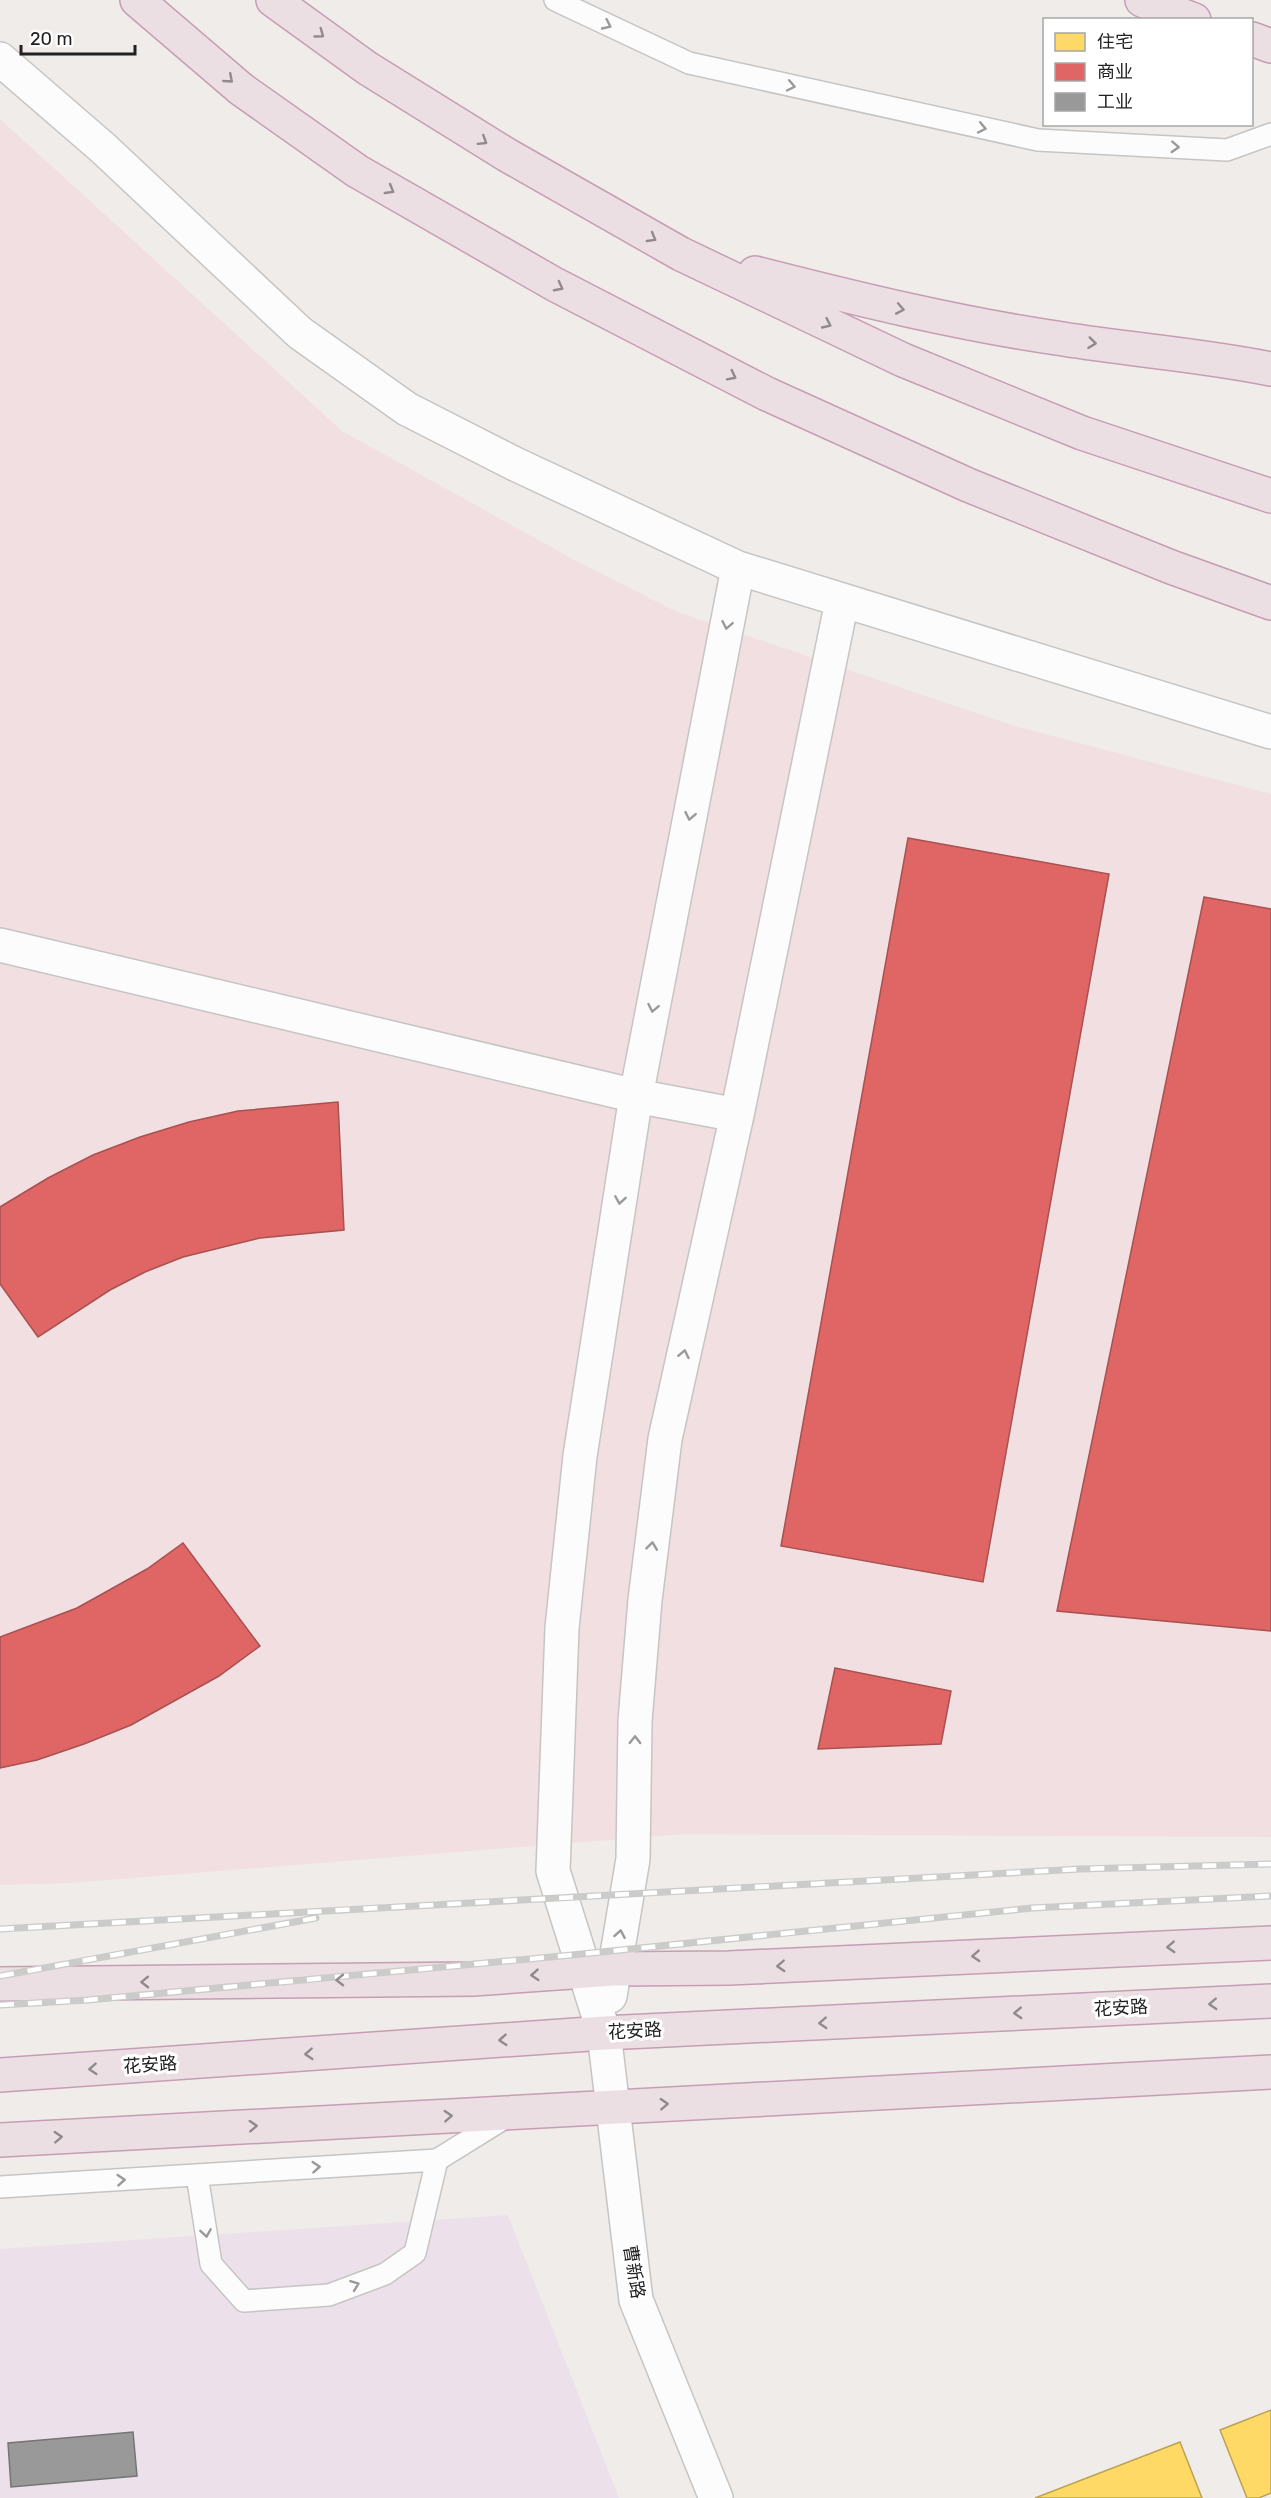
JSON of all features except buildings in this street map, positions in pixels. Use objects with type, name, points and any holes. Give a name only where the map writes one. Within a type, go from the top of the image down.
[{"type":"highway","points":[[137,0],[241,89],[357,171],[554,284],[767,393],[968,485],[1171,567],[1271,603]]},
{"type":"highway","points":[[273,0],[367,68],[497,149],[681,254],[924,368],[1082,433],[1271,496]]},
{"type":"highway","points":[[1142,0],[1189,18]]},
{"type":"highway","points":[[1253,40],[1271,46]]},
{"type":"highway","points":[[681,254],[888,307],[1061,339],[1230,361],[1271,369]]},
{"type":"highway","points":[[0,1984],[473,1979],[599,1970],[729,1968],[1271,1942]]},
{"type":"highway","name":"花安路","points":[[0,2075],[604,2033],[1271,2001]]},
{"type":"highway","points":[[0,2140],[1271,2072]]},
{"type":"street","points":[[0,59],[103,148],[300,333],[407,409],[515,464],[738,568],[1271,732]]},
{"type":"street","points":[[599,1970],[553,1871],[562,1628],[580,1456],[636,1096],[738,568]]},
{"type":"street","name":"曹新路","points":[[716,2498],[636,2300],[612,2107],[599,1970],[633,1859],[638,1688],[645,1600],[665,1439],[736,1115],[842,601]]},
{"type":"street","points":[[0,945],[636,1096],[736,1115]]},
{"type":"lane","points":[[555,0],[689,63],[1038,140],[1227,150],[1271,134]]},
{"type":"lane","points":[[0,2187],[437,2160],[515,2112]]},
{"type":"lane","points":[[197,2175],[211,2264],[244,2301],[328,2295],[386,2274],[400,2264],[415,2253],[437,2160]]},
{"type":"shaded area","points":[[0,119],[342,431],[578,562],[677,612],[1015,726],[1271,794],[1271,1837],[684,1834],[69,1883],[0,1885]]},
{"type":"shaded area","points":[[508,2215],[619,2498],[0,2498],[0,2249]]},
{"type":"railway","points":[[0,1929],[1080,1869],[1271,1864]]},
{"type":"railway","points":[[0,2005],[88,2000],[572,1955],[1032,1908],[1271,1896]]},
{"type":"railway","points":[[0,1976],[316,1918]]}]
